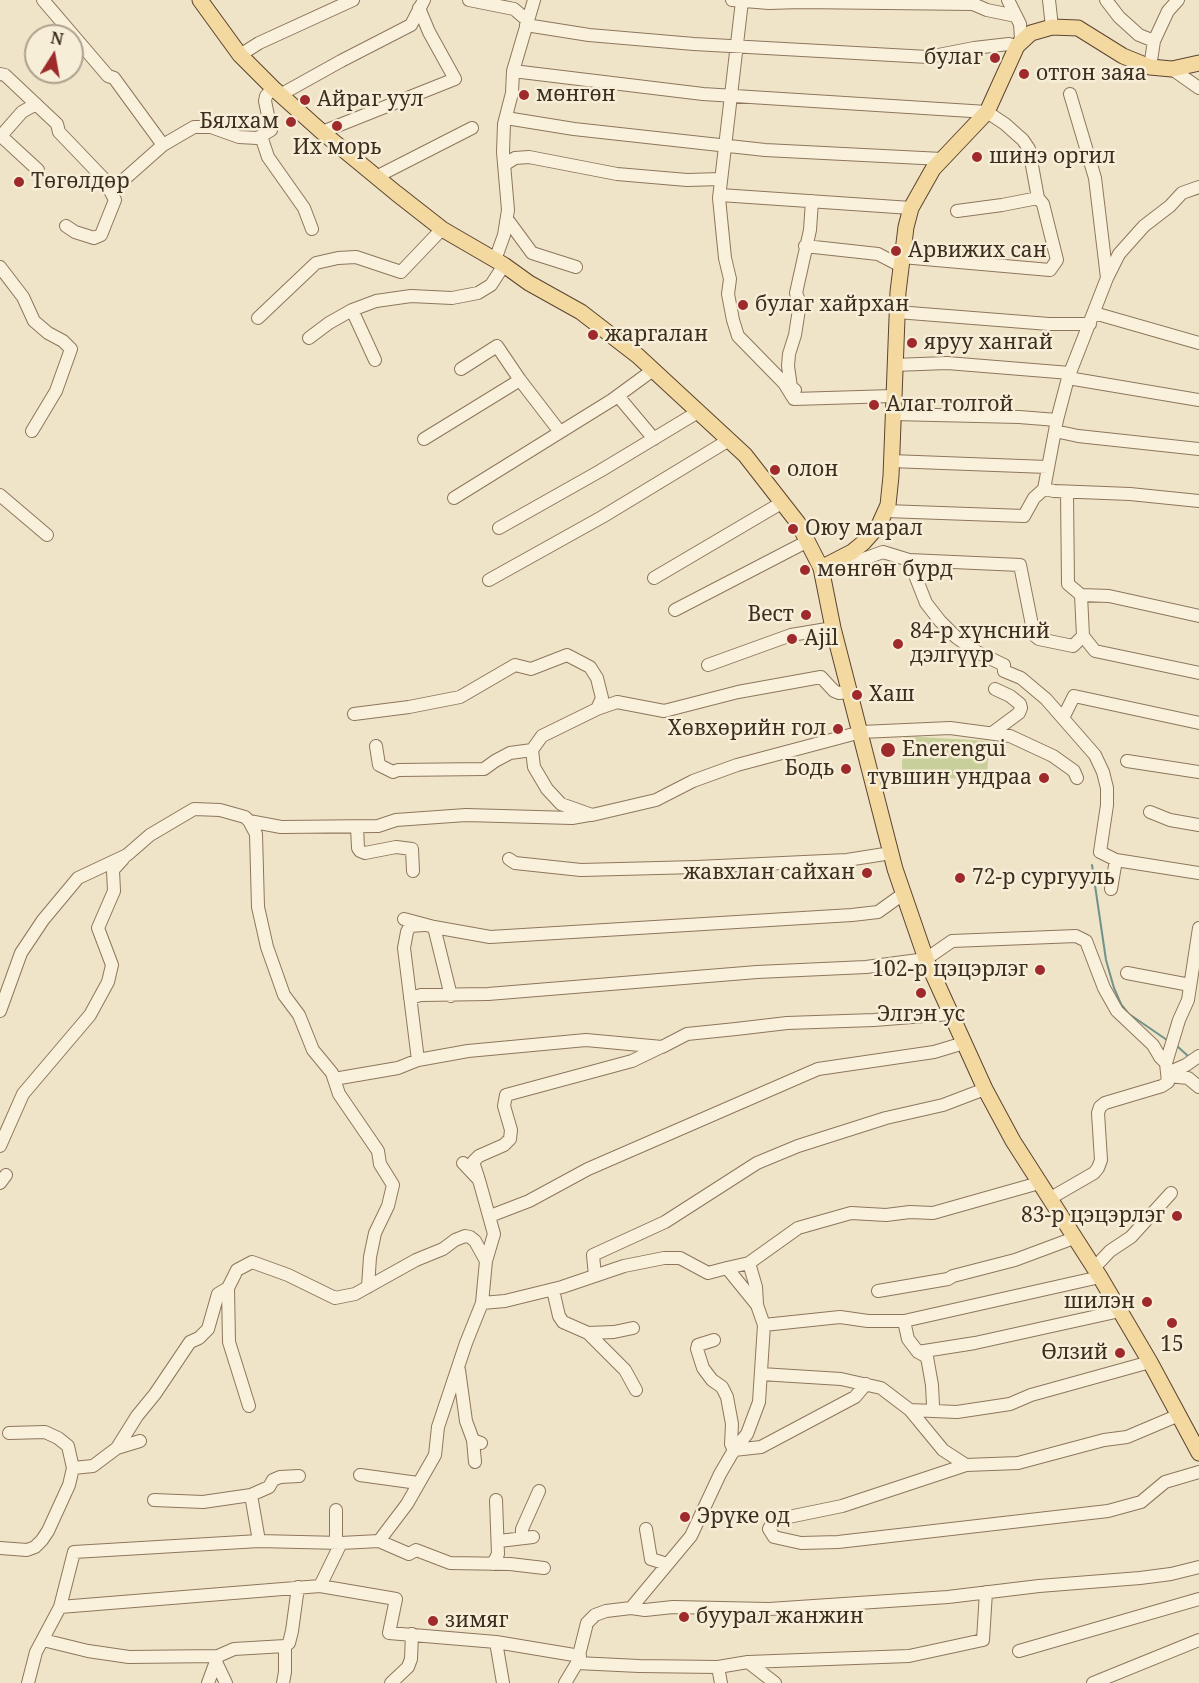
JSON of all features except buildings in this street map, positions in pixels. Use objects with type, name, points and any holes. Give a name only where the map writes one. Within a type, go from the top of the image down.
[{"type":"main road","points":[[200,0],[240,55],[322,132],[442,230],[500,262],[529,283],[580,312],[653,370],[745,455],[783,502],[808,541],[821,568],[891,854],[926,959],[950,1014],[1013,1141],[1097,1272],[1150,1362],[1199,1453]]},
{"type":"main road","points":[[821,568],[852,552],[868,538],[879,525],[886,511],[891,461],[897,312],[902,261],[911,208],[923,184],[942,159],[987,112],[1017,46],[1031,33],[1052,27],[1078,28],[1123,56],[1150,67],[1172,69],[1199,63]]},
{"type":"street","points":[[43,0],[108,76],[114,78],[163,145]]},
{"type":"street","points":[[240,55],[259,43],[353,0]]},
{"type":"street","points":[[469,0],[514,9],[527,23],[590,35],[736,47],[928,57],[974,48],[1009,44],[1017,46],[1021,38],[1020,24],[1008,0]]},
{"type":"street","points":[[309,338],[352,310],[376,302],[411,296],[452,298],[478,293],[491,285],[500,262],[508,210],[504,165],[506,118],[512,93],[513,71],[534,0]]},
{"type":"street","points":[[1049,0],[1052,27]]},
{"type":"street","points":[[1106,0],[1119,17],[1139,34],[1154,41]]},
{"type":"street","points":[[1150,67],[1154,41],[1168,11],[1178,0]]},
{"type":"street","points":[[894,396],[794,399],[784,383],[738,336],[728,294],[730,279],[725,258],[720,195],[736,47],[737,1],[973,4],[987,10],[1016,16]]},
{"type":"street","points":[[111,191],[163,145],[194,127],[211,127],[239,137],[258,138],[271,130],[266,96],[411,25],[422,4]]},
{"type":"street","points":[[322,132],[455,79],[429,32],[422,4]]},
{"type":"street","points":[[1172,69],[1199,88]]},
{"type":"street","points":[[513,71],[730,96],[987,112],[1005,124],[1023,140],[1029,149],[1038,198],[1043,204],[1057,260],[1050,270],[902,261],[878,254],[806,246]]},
{"type":"street","points":[[0,74],[5,75],[57,124],[59,132],[104,179],[115,200],[101,235],[94,238],[75,232],[66,226]]},
{"type":"street","points":[[1070,94],[1095,178],[1107,278]]},
{"type":"street","points":[[36,104],[22,112],[1,136],[38,170]]},
{"type":"street","points":[[506,118],[585,130],[765,150],[942,159]]},
{"type":"street","points":[[376,177],[472,128]]},
{"type":"street","points":[[261,136],[268,157],[304,208],[312,229]]},
{"type":"street","points":[[504,165],[515,158],[529,157],[617,174],[687,180],[721,179]]},
{"type":"street","points":[[886,511],[1024,516],[1035,498],[1044,489],[1056,425],[1069,376],[1107,278],[1119,254],[1144,226],[1170,206],[1182,193],[1199,187]]},
{"type":"street","points":[[720,195],[911,208]]},
{"type":"street","points":[[957,211],[1038,198]]},
{"type":"street","points":[[806,398],[791,387],[788,366],[800,303],[796,293],[810,230],[812,201]]},
{"type":"street","points":[[507,219],[532,253],[576,267]]},
{"type":"street","points":[[258,318],[316,263],[356,257],[401,272],[442,230]]},
{"type":"street","points":[[0,267],[23,297],[34,321],[48,333],[63,341],[70,349],[56,391],[32,431]]},
{"type":"street","points":[[352,310],[375,360]]},
{"type":"street","points":[[897,312],[1049,324],[1092,318],[1199,343]]},
{"type":"street","points":[[461,369],[497,346],[560,432]]},
{"type":"street","points":[[894,365],[947,363],[1069,376],[1118,388],[1199,400]]},
{"type":"street","points":[[454,498],[618,396],[653,370]]},
{"type":"street","points":[[424,439],[520,380]]},
{"type":"street","points":[[618,396],[654,439]]},
{"type":"street","points":[[499,528],[698,412]]},
{"type":"street","points":[[893,414],[1056,425],[1078,436],[1199,449]]},
{"type":"street","points":[[489,580],[602,517],[729,440]]},
{"type":"street","points":[[891,461],[1047,467]]},
{"type":"street","points":[[1044,489],[1199,501]]},
{"type":"street","points":[[1067,492],[1068,584],[1081,595],[1109,596],[1199,616]]},
{"type":"street","points":[[0,495],[46,535]]},
{"type":"street","points":[[654,578],[783,502]]},
{"type":"street","points":[[675,610],[808,541]]},
{"type":"street","points":[[839,559],[852,563],[883,552],[909,560],[1020,564],[1034,635],[1038,639],[1073,646],[1083,636]]},
{"type":"street","points":[[909,560],[926,603],[940,613],[956,637],[976,652],[1005,664],[1004,671],[1021,678],[1047,699],[1095,756],[1103,772],[1107,788],[1107,805],[1100,852],[1116,860],[1199,873]]},
{"type":"street","points":[[1081,595],[1083,636],[1095,651],[1199,673]]},
{"type":"street","points":[[708,665],[791,635],[834,628]]},
{"type":"street","points":[[354,714],[410,707],[460,697],[515,665],[531,669],[567,655],[590,667],[597,678],[602,698],[597,709]]},
{"type":"street","points":[[592,814],[561,804],[547,789],[534,767],[532,750],[542,735],[617,702],[664,711],[735,693],[821,677],[834,691],[850,692]]},
{"type":"street","points":[[992,733],[1019,713],[1021,708],[1020,704],[1010,696],[995,689]]},
{"type":"street","points":[[1063,718],[1074,696],[1199,723]]},
{"type":"street","points":[[249,821],[282,827],[357,827],[378,826],[396,820],[466,815],[572,818],[656,800],[693,781],[737,765],[861,732],[950,728],[1010,736],[1053,756],[1074,771],[1077,778]]},
{"type":"street","points":[[376,746],[379,765],[393,772],[398,770],[484,770],[510,753],[532,750]]},
{"type":"street","points":[[1127,761],[1199,772]]},
{"type":"street","points":[[0,1146],[23,1094],[90,1015],[108,982],[112,966],[98,928],[114,891],[113,870],[150,835],[194,809],[220,810],[245,817],[256,834],[258,907],[277,979],[284,995],[299,1015],[313,1050],[332,1073],[339,1094],[378,1151],[380,1164],[393,1185],[388,1206],[375,1233],[370,1257],[368,1287]]},
{"type":"street","points":[[1150,813],[1170,820],[1199,825]]},
{"type":"street","points":[[357,827],[360,851],[365,853],[396,847],[412,849],[413,871]]},
{"type":"street","points":[[509,860],[515,863],[581,870],[847,860],[891,854]]},
{"type":"street","points":[[0,1011],[21,953],[43,920],[78,878],[127,855]]},
{"type":"street","points":[[1111,889],[1116,860]]},
{"type":"street","points":[[404,919],[490,937],[852,915],[878,912],[903,894]]},
{"type":"street","points":[[418,1060],[404,948],[410,926],[429,926]]},
{"type":"street","points":[[429,926],[451,996]]},
{"type":"street","points":[[1049,1199],[1094,1173],[1098,1168],[1101,1160],[1098,1113],[1105,1103],[1165,1085],[1168,1081],[1179,1020],[1193,1000],[1190,985],[1199,928]]},
{"type":"street","points":[[410,998],[421,995],[451,996],[757,972],[866,967],[926,959],[952,941],[1081,937],[1086,941],[1104,988],[1117,1011],[1153,1045],[1168,1071],[1188,1078],[1199,1087]]},
{"type":"street","points":[[1127,973],[1190,985]]},
{"type":"street","points":[[379,1541],[407,1504],[435,1455],[438,1427],[482,1303],[486,1261],[494,1234],[473,1162],[480,1156],[504,1145],[510,1139],[511,1130],[504,1106],[506,1095],[632,1061],[687,1034],[788,1023],[950,1014]]},
{"type":"street","points":[[334,1079],[398,1068],[418,1060],[468,1051],[586,1040],[662,1047]]},
{"type":"street","points":[[490,1216],[529,1201],[588,1169],[818,1069],[934,1052],[964,1043]]},
{"type":"street","points":[[1168,1071],[1186,1065],[1198,1056]]},
{"type":"street","points":[[595,1276],[593,1255],[665,1222],[757,1163],[798,1146],[886,1118],[943,1105],[986,1089]]},
{"type":"street","points":[[463,1163],[479,1180]]},
{"type":"street","points":[[482,1303],[505,1301],[553,1290],[624,1266],[664,1258],[680,1258],[708,1274],[749,1263],[798,1228],[851,1213],[886,1215],[910,1212],[933,1213],[1039,1183]]},
{"type":"street","points":[[764,1325],[840,1317],[868,1321],[904,1321],[1097,1272],[1110,1251],[1131,1236],[1171,1193]]},
{"type":"street","points":[[249,1406],[229,1342],[228,1288],[237,1270],[252,1262],[288,1275],[335,1298],[356,1294],[416,1260],[443,1249],[465,1236],[475,1241],[486,1261]]},
{"type":"street","points":[[878,1291],[948,1280],[953,1276],[1015,1260],[1074,1238]]},
{"type":"street","points":[[631,1608],[691,1536],[734,1450],[747,1434],[759,1402],[764,1325],[749,1263]]},
{"type":"street","points":[[727,1268],[758,1305]]},
{"type":"street","points":[[117,1448],[190,1342],[199,1338],[208,1329],[218,1294],[228,1288]]},
{"type":"street","points":[[553,1290],[559,1316],[563,1322],[588,1333],[625,1370],[636,1390]]},
{"type":"street","points":[[918,1352],[975,1343],[1120,1311]]},
{"type":"street","points":[[904,1321],[908,1339],[918,1352],[927,1357],[933,1405],[931,1411]]},
{"type":"street","points":[[588,1333],[614,1332],[633,1328]]},
{"type":"street","points":[[714,1340],[698,1345],[697,1349],[703,1368],[712,1380],[722,1387],[727,1397],[732,1424],[731,1444],[734,1450]]},
{"type":"street","points":[[910,1410],[957,1412],[1010,1404],[1030,1395],[1150,1362]]},
{"type":"street","points":[[458,1366],[466,1421],[477,1442],[475,1462]]},
{"type":"street","points":[[761,1374],[841,1379],[881,1388],[910,1410],[943,1450],[966,1465]]},
{"type":"street","points":[[734,1450],[761,1448],[855,1397],[866,1384]]},
{"type":"street","points":[[1179,1415],[1127,1437],[1104,1440],[1018,1463],[966,1465],[842,1506],[774,1520],[769,1529],[774,1537],[801,1543],[838,1542],[1108,1511],[1142,1502],[1165,1482],[1199,1472]]},
{"type":"street","points":[[0,1548],[27,1550],[35,1547],[42,1540],[69,1485],[73,1468],[68,1446],[58,1437],[45,1432],[9,1433]]},
{"type":"street","points":[[73,1468],[93,1466],[117,1448],[140,1441]]},
{"type":"street","points":[[360,1475],[418,1483]]},
{"type":"street","points":[[154,1500],[203,1502],[251,1495],[269,1487],[273,1480],[299,1476]]},
{"type":"street","points":[[499,1541],[527,1538],[522,1528],[539,1491]]},
{"type":"street","points":[[251,1495],[259,1541]]},
{"type":"street","points":[[493,1564],[498,1554],[499,1541],[496,1500]]},
{"type":"street","points":[[320,1586],[338,1543],[336,1510]]},
{"type":"street","points":[[646,1529],[651,1559],[667,1564]]},
{"type":"street","points":[[28,1683],[36,1652],[60,1607],[74,1552],[259,1541],[338,1543],[379,1541],[410,1554],[416,1550],[450,1563],[510,1564],[544,1568]]},
{"type":"street","points":[[565,1683],[579,1659],[587,1623],[595,1615],[606,1611],[673,1607],[769,1609],[948,1597],[1140,1578],[1171,1574],[1199,1566]]},
{"type":"street","points":[[60,1607],[320,1586],[396,1599],[389,1633],[496,1642],[579,1659],[639,1666],[718,1667],[748,1662],[909,1656],[983,1640],[986,1592]]},
{"type":"street","points":[[43,1640],[88,1652],[129,1657],[217,1659],[234,1649],[285,1646],[289,1643],[292,1630],[298,1587]]},
{"type":"street","points":[[1019,1651],[1199,1599]]},
{"type":"street","points":[[391,1683],[408,1667],[411,1659],[412,1634]]},
{"type":"street","points":[[1093,1683],[1199,1640]]},
{"type":"street","points":[[496,1642],[503,1683]]},
{"type":"street","points":[[283,1683],[285,1646]]},
{"type":"street","points":[[208,1683],[217,1659]]},
{"type":"street","points":[[217,1659],[226,1683]]},
{"type":"street","points":[[748,1662],[775,1683]]},
{"type":"street","points":[[718,1667],[721,1683]]},
{"type":"green space","points":[[903,736],[989,741],[987,780],[906,776],[902,769]]},
{"type":"waterway","points":[[1092,865],[1106,960],[1114,988],[1121,1004],[1129,1014],[1167,1040]]},
{"type":"waterway","points":[[1177,1046],[1188,1056]]},
{"type":"place","name":"булаг","points":[[995,58]]},
{"type":"place","name":"отгон заяа","points":[[1024,74]]},
{"type":"place","name":"мөнгөн","points":[[524,95]]},
{"type":"place","name":"Айраг уул","points":[[305,100]]},
{"type":"place","name":"Бялхам","points":[[291,122]]},
{"type":"place","name":"Их морь","points":[[337,126]]},
{"type":"place","name":"шинэ оргил","points":[[977,157]]},
{"type":"place","name":"Төгөлдөр","points":[[19,182]]},
{"type":"place","name":"Арвижих сан","points":[[896,251]]},
{"type":"place","name":"булаг хайрхан","points":[[743,305]]},
{"type":"place","name":"жаргалан","points":[[593,335]]},
{"type":"place","name":"яруу хангай","points":[[912,343]]},
{"type":"place","name":"Алаг толгой","points":[[874,405]]},
{"type":"place","name":"олон","points":[[775,470]]},
{"type":"place","name":"Оюу марал","points":[[793,529]]},
{"type":"place","name":"мөнгөн бүрд","points":[[805,570]]},
{"type":"place","name":"Вест","points":[[806,615]]},
{"type":"place","name":"Ajil","points":[[792,639]]},
{"type":"place","name":"84-р хүнсний дэлгүүр","points":[[898,644]]},
{"type":"place","name":"Хаш","points":[[857,695]]},
{"type":"place","name":"Хөвхөрийн гол","points":[[838,729]]},
{"type":"place","name":"Enerengui","points":[[888,750]]},
{"type":"place","name":"Бодь","points":[[846,769]]},
{"type":"place","name":"түвшин ундраа","points":[[1044,778]]},
{"type":"place","name":"жавхлан сайхан","points":[[867,873]]},
{"type":"place","name":"72-р сургууль","points":[[960,878]]},
{"type":"place","name":"102-р цэцэрлэг","points":[[1040,970]]},
{"type":"place","name":"Элгэн ус","points":[[921,993]]},
{"type":"place","name":"83-р цэцэрлэг","points":[[1177,1216]]},
{"type":"place","name":"шилэн","points":[[1147,1302]]},
{"type":"place","name":"15","points":[[1172,1323]]},
{"type":"place","name":"Өлзий","points":[[1120,1353]]},
{"type":"place","name":"Эрүке од","points":[[685,1517]]},
{"type":"place","name":"буурал жанжин","points":[[684,1617]]},
{"type":"place","name":"зимяг","points":[[433,1621]]}]
